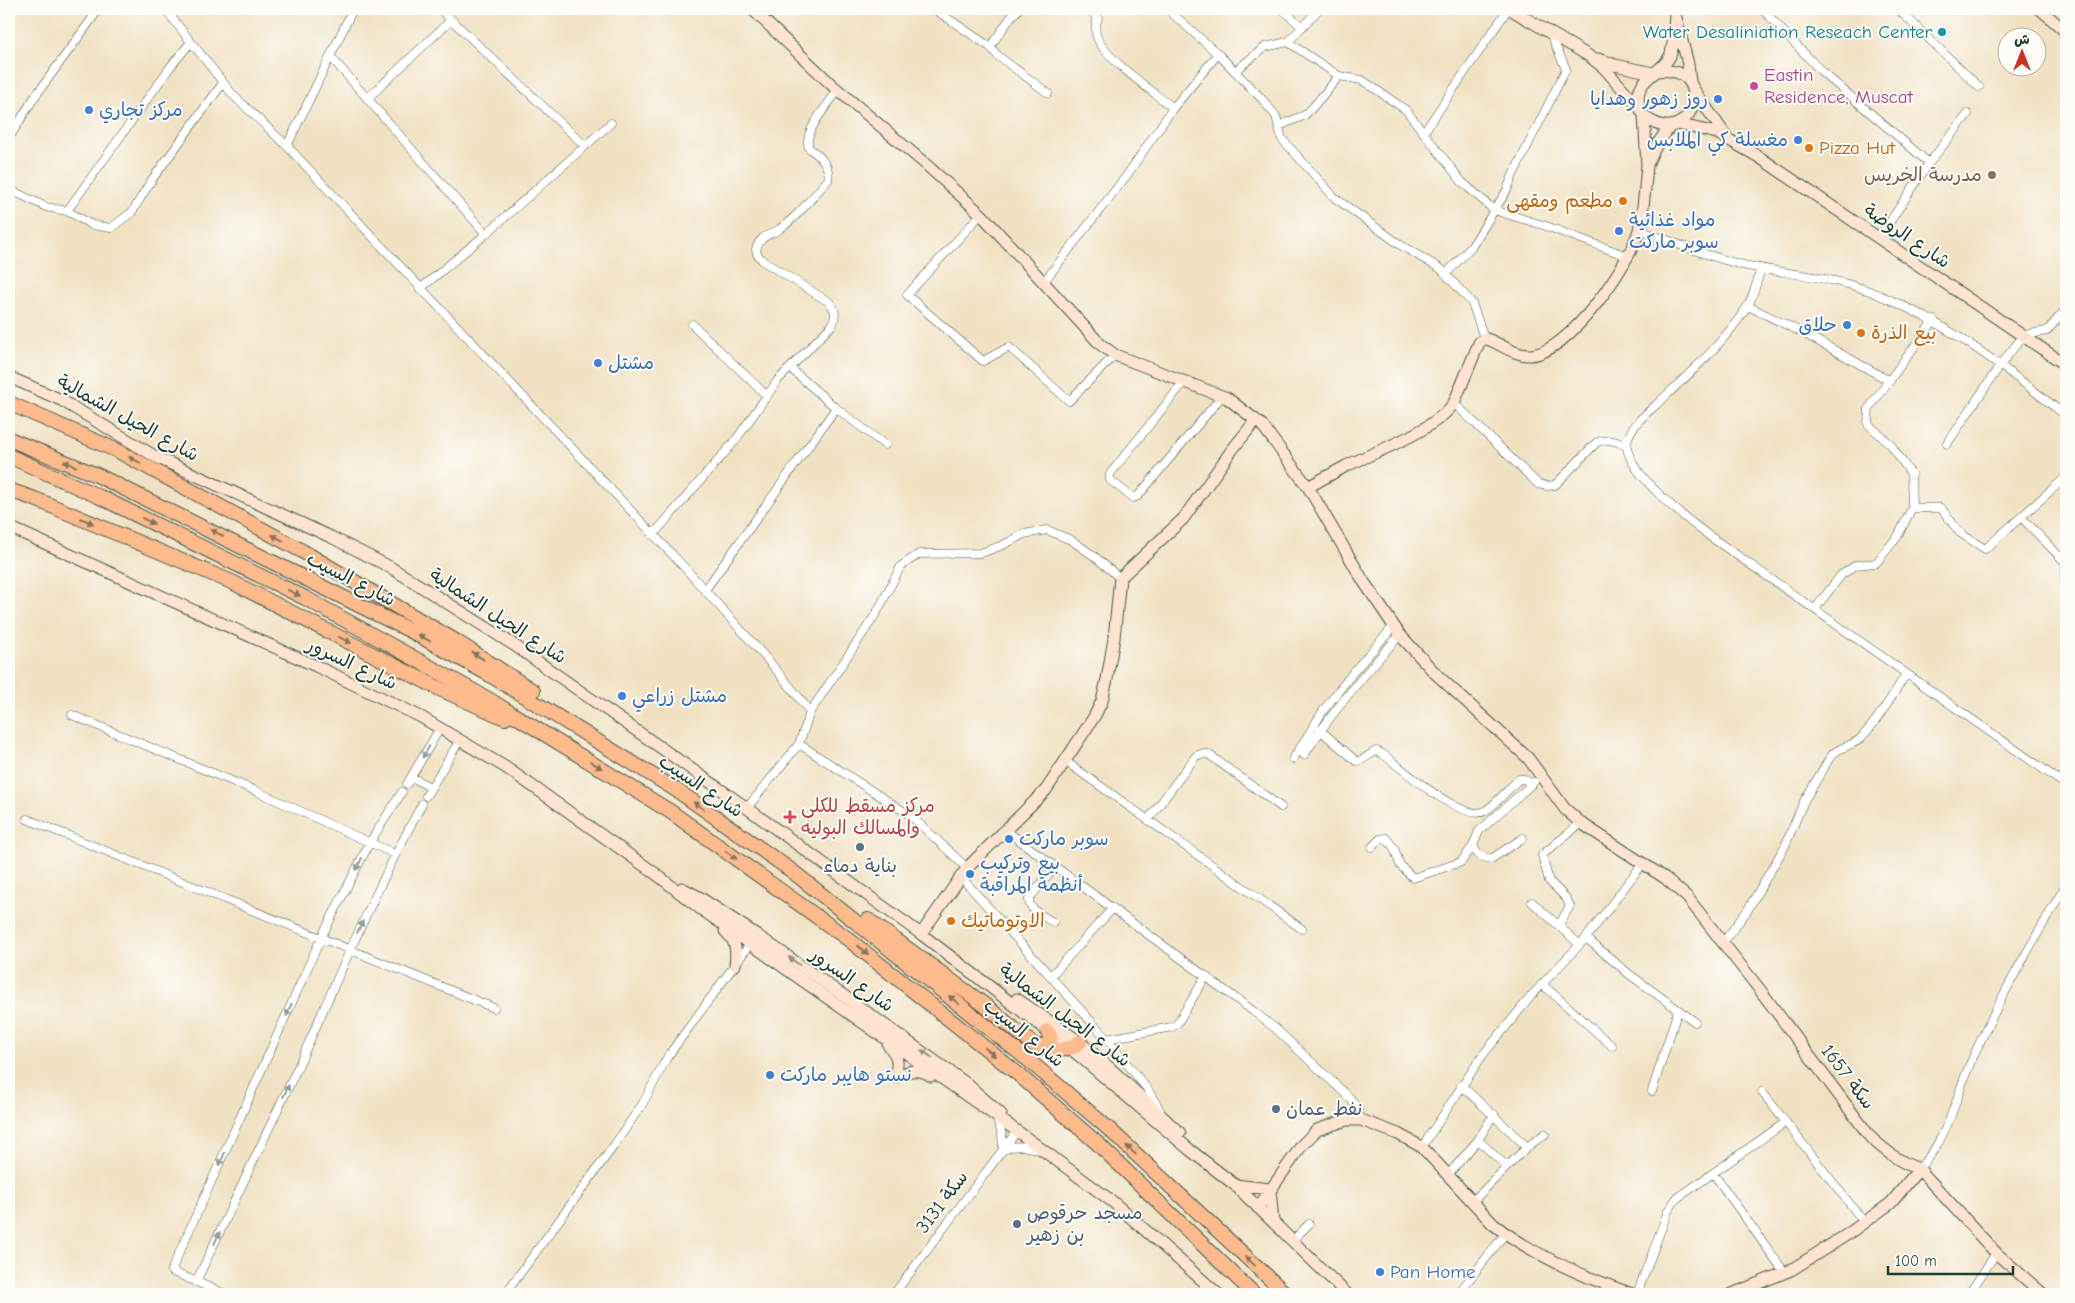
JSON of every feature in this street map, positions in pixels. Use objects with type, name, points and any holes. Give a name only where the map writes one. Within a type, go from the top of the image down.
[{"type":"highway","points":[[9,403],[118,451],[302,551],[457,642],[569,713],[678,791]]},
{"type":"highway","name":"شارع السيب","points":[[9,439],[100,476],[409,630],[490,675],[678,791],[792,871],[1034,1064],[1110,1130],[1286,1294]]},
{"type":"highway","name":"شارع السيب","points":[[9,456],[100,497],[304,598],[488,699],[671,812],[848,939],[1018,1074],[1083,1131],[1254,1294]]},
{"type":"highway","points":[[9,490],[44,502],[234,583],[440,689],[554,740]]},
{"type":"highway","points":[[792,871],[806,875],[982,1003],[1038,1048],[1056,1052],[1074,1046]]},
{"type":"highway","points":[[1038,1048],[1050,1043],[1051,1038],[1047,1032]]},
{"type":"street","points":[[9,138],[34,98],[99,9]]},
{"type":"street","points":[[165,9],[233,95],[287,146],[764,653],[810,712]]},
{"type":"street","points":[[287,146],[353,9]]},
{"type":"street","points":[[440,9],[585,146]]},
{"type":"street","name":"سكة 1657","points":[[752,9],[838,90],[981,214],[1043,284],[1100,344],[1115,355],[1222,396],[1256,420],[1308,487],[1338,539],[1397,631],[1436,674],[1528,758],[1541,775],[1553,796],[1580,823],[1665,878],[1686,897],[1760,990],[1871,1138],[1892,1156],[1904,1164],[1919,1170],[1996,1253],[2043,1294]]},
{"type":"street","points":[[934,9],[990,47],[998,56],[1048,94]]},
{"type":"street","points":[[990,47],[1011,17],[1019,9]]},
{"type":"street","points":[[1088,9],[1098,18],[1095,28],[1097,38],[1108,54],[1173,108]]},
{"type":"street","points":[[1167,9],[1218,54],[1262,99],[1276,116],[1282,139],[1335,198],[1402,246],[1441,269],[1472,303],[1484,338],[1522,355],[1544,352],[1567,336],[1583,319],[1610,287],[1639,230],[1647,165],[1639,92],[1642,84],[1670,57],[1674,11]]},
{"type":"street","points":[[1282,9],[1302,27]]},
{"type":"street","points":[[1235,71],[1264,47],[1288,42],[1319,9]]},
{"type":"street","points":[[1424,132],[1509,9],[1589,56],[1604,68],[1642,112],[1656,124],[1674,125]]},
{"type":"street","points":[[1762,9],[1821,71],[1929,163]]},
{"type":"street","points":[[1898,9],[1979,87]]},
{"type":"street","points":[[2040,9],[2066,32]]},
{"type":"street","points":[[1647,165],[1653,149],[1661,136],[1686,118],[1692,110],[1695,100],[1674,11]]},
{"type":"street","points":[[368,98],[451,20]]},
{"type":"street","points":[[1446,274],[1472,246],[1507,190],[1536,127],[1566,69],[1550,33]]},
{"type":"street","points":[[67,211],[171,66],[191,42]]},
{"type":"street","points":[[1288,42],[1339,76],[1362,80],[1406,110],[1462,182],[1494,210],[1546,226],[1627,256]]},
{"type":"street","points":[[1043,284],[1121,182],[1173,108],[1218,54]]},
{"type":"street","points":[[330,56],[486,234]]},
{"type":"street","points":[[1589,56],[1615,65],[1655,72],[1669,70],[1681,74],[1692,86]]},
{"type":"street","points":[[1279,126],[1304,115],[1314,108],[1339,76]]},
{"type":"street","points":[[9,189],[46,207],[67,211],[92,225],[111,228],[132,212],[152,181],[223,83]]},
{"type":"street","name":"شارع الروضة","points":[[1692,86],[1727,138]]},
{"type":"street","points":[[653,536],[735,440],[790,368],[833,324],[836,315],[835,309],[830,302],[763,261],[757,254],[756,249],[763,236],[778,230],[788,222],[828,180],[830,173],[826,164],[818,154],[809,148],[807,138],[810,130],[838,90]]},
{"type":"street","points":[[1879,238],[1929,163],[1968,114]]},
{"type":"street","points":[[420,289],[486,234],[611,123]]},
{"type":"street","name":"شارع الروضة","points":[[1674,125],[1717,133],[1727,138],[2024,335],[2066,366]]},
{"type":"street","points":[[981,214],[906,294],[983,361],[1009,347],[1069,401],[1115,355]]},
{"type":"street","points":[[1639,230],[1741,264],[1846,283],[1878,294],[1934,320],[2001,364],[2066,416]]},
{"type":"street","points":[[1761,268],[1748,306],[1719,343],[1642,417],[1630,434],[1626,446],[1630,460],[1676,511],[1708,535],[2066,785]]},
{"type":"street","points":[[1748,306],[1805,334],[1890,381]]},
{"type":"street","points":[[1947,444],[2001,364],[2024,335],[2047,331],[2066,309]]},
{"type":"street","points":[[1815,609],[1841,575],[1856,565],[1876,563],[1898,536],[1912,508],[1911,474],[1892,445],[1868,424],[1870,408],[1934,320]]},
{"type":"street","points":[[692,324],[767,396]]},
{"type":"street","points":[[1308,487],[1420,429],[1448,412],[1454,403],[1479,343],[1484,338]]},
{"type":"street","points":[[790,368],[836,408],[885,445]]},
{"type":"street","name":"شارع الحيل الشمالية","points":[[9,377],[62,400],[156,458],[331,537],[390,567],[514,645],[747,808],[921,934],[1047,1032],[1074,1046],[1190,1150],[1235,1185],[1347,1294]]},
{"type":"street","points":[[1184,382],[1110,474],[1110,480],[1133,498],[1138,496],[1222,396]]},
{"type":"street","points":[[1454,403],[1538,484],[1555,485],[1597,442],[1611,440],[1626,446]]},
{"type":"street","points":[[705,590],[836,408]]},
{"type":"street","points":[[921,934],[963,872],[1046,790],[1094,717],[1102,701],[1114,638],[1120,578],[1183,519],[1232,450],[1256,420]]},
{"type":"street","points":[[1912,508],[1941,508],[1960,533],[1985,549],[2066,477]]},
{"type":"street","points":[[2021,517],[2066,563],[2065,585]]},
{"type":"street","name":"شارع السرور","points":[[9,527],[378,695],[460,740],[538,790],[656,874],[698,907],[754,939],[802,980],[1046,1152],[1113,1202],[1218,1294]]},
{"type":"street","points":[[747,808],[799,744],[810,712],[876,614],[901,566],[918,554],[981,553],[1003,545],[1024,534],[1047,530],[1071,540],[1120,578]]},
{"type":"street","points":[[1304,755],[1320,730],[1397,631]]},
{"type":"street","points":[[1293,759],[1325,708],[1355,670],[1397,631]]},
{"type":"street","points":[[1722,944],[1747,911],[1785,846],[1804,801],[1831,756],[1835,751],[1860,740],[1879,716],[1906,674]]},
{"type":"street","points":[[72,715],[256,791],[394,854]]},
{"type":"street","points":[[407,784],[440,728]]},
{"type":"street","points":[[1320,730],[1356,761],[1361,761],[1376,751],[1383,754],[1424,786],[1462,810],[1476,813],[1485,811],[1519,779],[1524,779],[1532,784]]},
{"type":"street","points":[[426,796],[460,740]]},
{"type":"street","points":[[799,744],[911,816],[963,872],[1050,977],[1107,1039],[1148,1090],[1164,1117]]},
{"type":"street","points":[[1148,820],[1196,756],[1201,754],[1208,754],[1281,807]]},
{"type":"street","points":[[1066,761],[1302,929]]},
{"type":"street","points":[[1372,847],[1380,839],[1386,838],[1394,848],[1400,865],[1412,878],[1461,862],[1473,846],[1479,831],[1541,775]]},
{"type":"street","points":[[412,776],[431,788]]},
{"type":"street","points":[[225,1294],[171,1271],[321,938],[370,842],[402,792]]},
{"type":"street","points":[[196,1282],[297,1069],[349,949],[394,854],[422,804]]},
{"type":"street","points":[[27,819],[494,1008]]},
{"type":"street","points":[[1559,925],[1570,906],[1566,898],[1549,880],[1542,855],[1580,823]]},
{"type":"street","points":[[1005,830],[1276,1029],[1351,1099],[1361,1120]]},
{"type":"street","points":[[1473,846],[1479,856],[1491,859],[1523,838]]},
{"type":"street","points":[[1422,1147],[1461,1085],[1507,1023],[1586,938],[1643,863]]},
{"type":"street","points":[[1053,922],[1028,903],[1029,898],[1055,866]]},
{"type":"street","name":"شارع السرور","points":[[656,874],[699,897],[754,939],[967,1084],[991,1103],[1017,1131]]},
{"type":"street","points":[[1732,1294],[1785,1273],[1891,1203],[1904,1189],[1935,1148],[1949,1120],[1970,1064],[1985,1032],[2066,885]]},
{"type":"street","points":[[1532,902],[1579,944]]},
{"type":"street","points":[[698,907],[705,918],[727,933],[734,941],[737,950],[736,965]]},
{"type":"street","points":[[1050,977],[1113,908]]},
{"type":"street","points":[[1586,938],[1629,974],[1696,1022]]},
{"type":"street","points":[[505,1294],[613,1147],[643,1102],[668,1056],[754,939]]},
{"type":"street","name":"شارع الحيل الشمالية","points":[[934,944],[965,961],[1074,1046],[1138,1092],[1211,1165]]},
{"type":"street","points":[[1107,1039],[1172,1028],[1177,1024],[1206,976]]},
{"type":"street","points":[[802,980],[808,990],[888,1046],[896,1054],[899,1063],[895,1077],[910,1070],[916,1070],[927,1073],[937,1080],[947,1082]]},
{"type":"street","points":[[1542,984],[1612,1046]]},
{"type":"street","points":[[1652,1092],[1678,1010]]},
{"type":"street","points":[[1074,1046],[1092,1024]]},
{"type":"street","points":[[1461,1085],[1527,1147]]},
{"type":"street","points":[[1762,1092],[1864,1222]]},
{"type":"street","points":[[1447,1176],[1478,1140],[1494,1114]]},
{"type":"street","points":[[996,1116],[1002,1134],[1002,1150],[1014,1145],[1023,1145],[1046,1152]]},
{"type":"street","points":[[1255,1205],[1270,1189],[1302,1145],[1317,1130],[1346,1120],[1361,1120],[1398,1134],[1422,1147],[1493,1224],[1506,1234],[1566,1267],[1632,1294]]},
{"type":"street","points":[[1637,1294],[1672,1204],[1676,1199],[1786,1122]]},
{"type":"street","name":"سكة 3131","points":[[894,1294],[1017,1131]]},
{"type":"street","points":[[1472,1202],[1527,1147],[1545,1134]]},
{"type":"street","points":[[1478,1140],[1507,1167]]},
{"type":"street","points":[[1713,1172],[1785,1273]]},
{"type":"street","points":[[1235,1185],[1270,1189]]},
{"type":"street","points":[[1270,1189],[1273,1222]]},
{"type":"street","points":[[1292,1241],[1309,1224]]},
{"type":"street","points":[[1458,1294],[1506,1234]]},
{"type":"street","points":[[1969,1294],[1996,1253]]},
{"type":"street","points":[[1199,1294],[1206,1284]]},
{"type":"place","name":"Water Desaliniation Reseach Center","points":[[1942,32]]},
{"type":"place","name":"Eastin Residence, Muscat","points":[[1754,86]]},
{"type":"place","name":"روز زهور وهدايا","points":[[1718,99]]},
{"type":"place","name":"مركز تجاري","points":[[89,110]]},
{"type":"place","name":"مغسلة كي الملابس","points":[[1798,140]]},
{"type":"place","name":"Pizza Hut","points":[[1809,148]]},
{"type":"place","name":"مدرسة الخريس","points":[[1992,175]]},
{"type":"place","name":"مطعم ومقهى","points":[[1623,201]]},
{"type":"place","name":"مواد غذائية سوبر ماركت","points":[[1619,231]]},
{"type":"place","name":"حلاق","points":[[1847,325]]},
{"type":"place","name":"بيع الذرة","points":[[1861,333]]},
{"type":"place","name":"مشتل","points":[[598,363]]},
{"type":"place","name":"مشتل زراعي","points":[[622,696]]},
{"type":"place","name":"مركز مسقط للكلى والمسالك البوليه","points":[[790,817]]},
{"type":"place","name":"سوبر ماركت","points":[[1009,839]]},
{"type":"place","name":"بناية دماء","points":[[860,847]]},
{"type":"place","name":"بيع وتركيب أنظمة المراقبة","points":[[970,874]]},
{"type":"place","name":"الاوتوماتيك","points":[[951,921]]},
{"type":"place","name":"نستو هايبر ماركت","points":[[770,1075]]},
{"type":"place","name":"نفط عمان","points":[[1276,1109]]},
{"type":"place","name":"مسجد حرقوص بن زهير","points":[[1017,1224]]},
{"type":"place","name":"Pan Home","points":[[1380,1272]]}]
